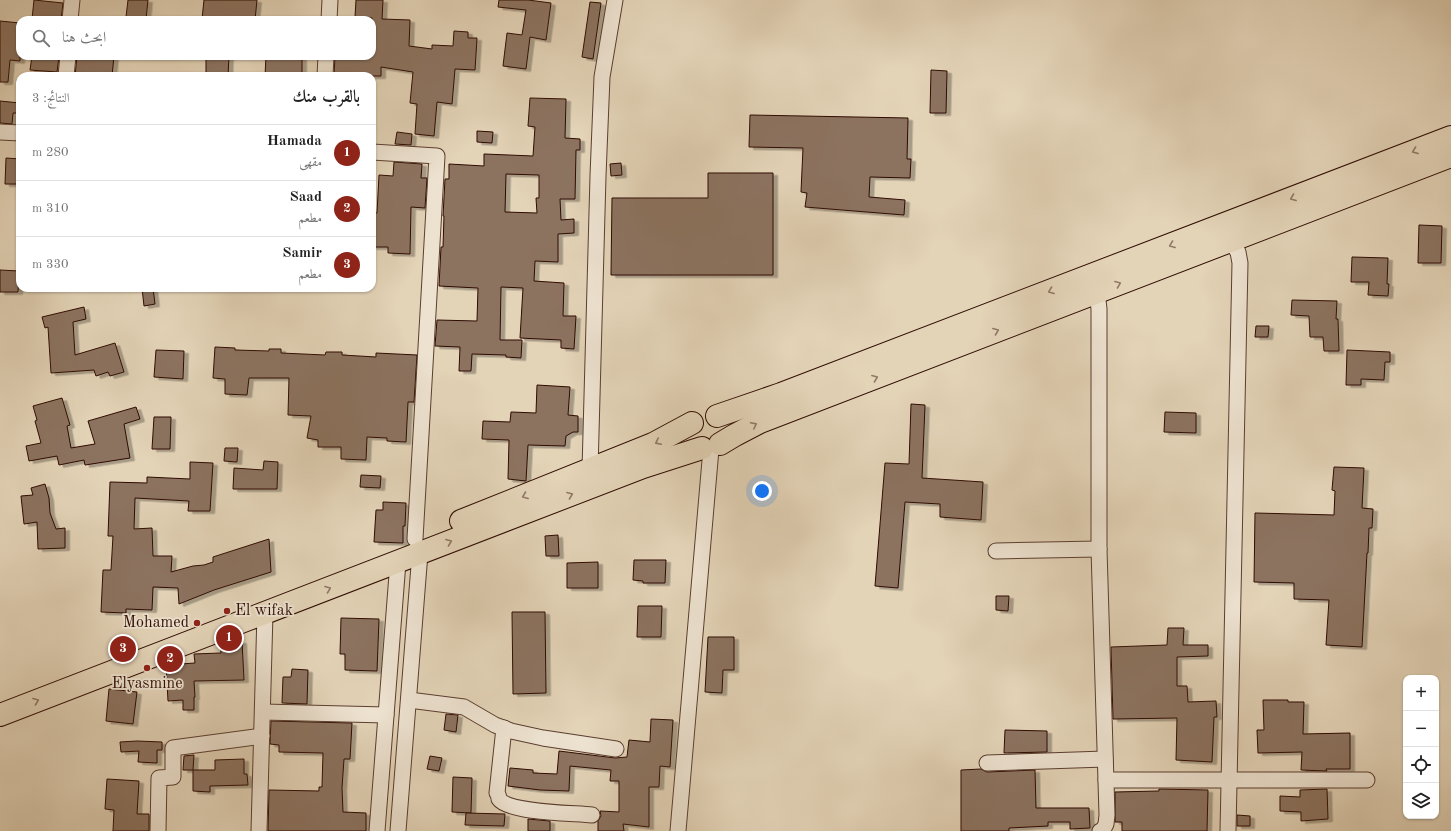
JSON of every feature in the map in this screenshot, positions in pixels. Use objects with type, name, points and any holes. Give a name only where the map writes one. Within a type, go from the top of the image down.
[{"type":"highway","points":[[717,416],[781,394],[1451,137]]},
{"type":"highway","points":[[0,699],[417,546],[643,467],[711,447],[760,422],[1451,156]]},
{"type":"highway","points":[[0,715],[398,562],[417,546],[653,444],[692,423],[700,416],[711,414],[717,416],[721,420],[726,429],[724,440],[711,447],[697,445],[691,435],[692,423]]},
{"type":"street","points":[[70,16],[72,0]]},
{"type":"street","points":[[329,16],[330,0]]},
{"type":"street","points":[[590,470],[602,77],[615,0]]},
{"type":"street","points":[[66,72],[68,60]]},
{"type":"street","points":[[325,72],[326,60]]},
{"type":"street","points":[[0,132],[16,133]]},
{"type":"street","points":[[376,152],[436,156],[417,546],[408,700],[398,831]]},
{"type":"street","points":[[1228,831],[1240,263],[1238,252],[1230,241]]},
{"type":"street","points":[[1097,292],[1099,317],[1099,549],[1106,780],[1106,824],[1103,830],[1100,831]]},
{"type":"street","points":[[678,831],[711,447]]},
{"type":"street","points":[[996,551],[1099,549]]},
{"type":"street","points":[[377,831],[398,562]]},
{"type":"street","points":[[259,831],[265,613]]},
{"type":"street","points":[[408,700],[464,707],[495,725],[543,738],[616,749]]},
{"type":"street","points":[[263,712],[386,715]]},
{"type":"street","points":[[504,728],[497,793],[499,798],[506,804],[526,810],[592,815]]},
{"type":"street","points":[[158,831],[159,778],[173,777],[173,748],[262,736]]},
{"type":"street","points":[[987,763],[1105,759]]},
{"type":"street","points":[[1106,780],[1367,780]]},
{"type":"building","points":[[34,0],[63,3],[61,16],[32,16]]},
{"type":"building","points":[[128,0],[148,0],[146,16],[126,16]]},
{"type":"building","points":[[204,0],[257,0],[255,16],[202,16]]},
{"type":"building","points":[[356,0],[383,0],[382,19],[410,20],[409,46],[432,49],[432,45],[453,46],[454,31],[468,32],[468,38],[477,38],[475,70],[455,69],[452,104],[437,102],[434,136],[415,134],[417,104],[410,103],[413,72],[381,67],[381,76],[376,76],[376,72],[334,72],[335,60],[376,60],[376,16],[355,16]]},
{"type":"building","points":[[499,0],[528,0],[551,3],[546,40],[530,37],[526,69],[503,66],[507,33],[522,35],[526,10],[498,7]]},
{"type":"building","points":[[590,2],[601,3],[593,59],[582,57]]},
{"type":"building","points":[[0,21],[16,23],[16,60],[20,61],[10,60],[8,82],[0,82]]},
{"type":"building","points":[[31,60],[58,60],[57,72],[30,70]]},
{"type":"building","points":[[77,60],[114,60],[112,72],[75,72]]},
{"type":"building","points":[[206,60],[229,60],[228,72],[206,72]]},
{"type":"building","points":[[266,60],[302,60],[302,72],[265,72]]},
{"type":"building","points":[[931,70],[947,71],[946,113],[930,113]]},
{"type":"building","points":[[530,98],[566,99],[565,138],[580,139],[580,150],[576,150],[575,199],[560,199],[561,220],[574,219],[574,233],[558,234],[558,262],[535,261],[534,281],[564,283],[563,316],[576,316],[574,349],[561,348],[561,340],[520,338],[523,288],[501,287],[500,340],[522,340],[521,358],[506,357],[506,355],[472,354],[471,371],[459,371],[460,347],[435,346],[437,320],[477,321],[478,288],[439,286],[441,247],[443,247],[445,179],[449,179],[449,164],[484,166],[484,154],[533,156],[535,127],[528,126]],"holes":[[[506,174],[539,175],[539,198],[536,198],[537,213],[505,212]]]},
{"type":"building","points":[[0,101],[16,103],[16,113],[13,113],[12,124],[0,123]]},
{"type":"building","points":[[750,115],[908,118],[907,159],[911,159],[910,178],[870,177],[869,197],[905,200],[904,215],[805,207],[807,193],[801,192],[803,148],[749,147]]},
{"type":"building","points":[[477,131],[493,132],[492,143],[477,142]]},
{"type":"building","points":[[397,132],[412,134],[411,145],[395,144]]},
{"type":"building","points":[[6,158],[16,159],[16,184],[5,184]]},
{"type":"building","points":[[394,162],[422,164],[421,178],[427,178],[425,208],[411,207],[410,254],[388,253],[388,247],[376,247],[376,213],[379,175],[393,176]]},
{"type":"building","points":[[621,163],[622,175],[611,176],[610,164]]},
{"type":"building","points":[[708,173],[773,173],[773,275],[611,275],[612,198],[708,198]]},
{"type":"building","points":[[1419,225],[1442,226],[1441,263],[1418,263]]},
{"type":"building","points":[[1352,257],[1388,258],[1388,296],[1368,295],[1369,282],[1351,282]]},
{"type":"building","points":[[0,270],[16,271],[16,292],[0,292]]},
{"type":"building","points":[[142,292],[154,292],[155,304],[144,306]]},
{"type":"building","points":[[1292,300],[1337,301],[1336,319],[1338,319],[1339,351],[1324,351],[1323,337],[1310,337],[1309,316],[1291,315]]},
{"type":"building","points":[[84,307],[86,319],[73,322],[75,355],[115,343],[124,372],[110,376],[108,372],[96,376],[94,370],[51,373],[48,327],[45,328],[42,317]]},
{"type":"building","points":[[1256,326],[1269,326],[1268,337],[1255,337]]},
{"type":"building","points":[[215,347],[235,348],[235,350],[269,351],[269,349],[281,349],[281,353],[325,355],[326,352],[342,352],[342,355],[376,357],[376,353],[417,355],[414,402],[408,402],[406,442],[387,441],[387,438],[367,437],[366,460],[341,459],[341,447],[318,447],[318,440],[307,438],[311,416],[288,415],[289,378],[249,378],[247,395],[225,394],[225,379],[213,378]]},
{"type":"building","points":[[156,350],[184,351],[183,379],[154,377]]},
{"type":"building","points":[[1347,350],[1390,352],[1390,362],[1385,362],[1384,380],[1361,379],[1361,385],[1346,385]]},
{"type":"building","points":[[537,385],[570,387],[568,415],[578,416],[578,432],[573,432],[566,436],[565,446],[528,445],[526,481],[508,479],[509,440],[482,439],[483,421],[510,422],[511,412],[536,413]]},
{"type":"building","points":[[62,398],[70,425],[67,426],[71,448],[95,444],[88,421],[136,407],[140,419],[124,424],[130,458],[85,465],[84,460],[59,465],[57,456],[29,461],[26,446],[41,443],[35,421],[37,420],[33,406]]},
{"type":"building","points":[[911,404],[925,405],[922,478],[983,482],[981,520],[940,517],[940,504],[905,502],[898,588],[875,586],[885,463],[909,464]]},
{"type":"building","points":[[1165,412],[1196,413],[1196,433],[1164,432]]},
{"type":"building","points":[[154,417],[171,417],[170,449],[152,449]]},
{"type":"building","points":[[225,448],[238,448],[237,462],[224,461]]},
{"type":"building","points":[[264,461],[278,462],[277,489],[233,489],[234,468],[263,470]]},
{"type":"building","points":[[190,462],[213,463],[210,511],[188,511],[189,501],[135,498],[134,529],[152,528],[153,556],[172,556],[171,572],[213,562],[213,557],[269,539],[271,572],[214,590],[179,604],[178,588],[153,587],[152,610],[126,609],[126,613],[101,612],[103,570],[111,570],[113,536],[108,536],[110,482],[147,483],[147,477],[190,479]]},
{"type":"building","points":[[1334,467],[1364,468],[1362,508],[1373,509],[1372,528],[1369,528],[1367,553],[1362,647],[1326,645],[1329,600],[1294,599],[1294,583],[1254,582],[1255,513],[1334,515],[1335,491],[1332,490]]},
{"type":"building","points":[[361,475],[381,476],[380,488],[360,487]]},
{"type":"building","points":[[45,484],[49,498],[50,513],[56,529],[65,528],[65,548],[38,549],[37,522],[24,524],[21,496],[33,495],[31,488]]},
{"type":"building","points":[[383,502],[406,503],[405,526],[403,526],[403,543],[374,542],[376,510],[383,510]]},
{"type":"building","points":[[558,535],[559,556],[546,556],[545,536]]},
{"type":"building","points":[[634,560],[666,560],[665,583],[643,583],[643,581],[633,580]]},
{"type":"building","points":[[598,562],[598,588],[567,588],[567,563]]},
{"type":"building","points":[[996,596],[1009,596],[1008,611],[996,610]]},
{"type":"building","points":[[638,606],[662,606],[661,637],[637,637]]},
{"type":"building","points":[[512,612],[545,612],[546,693],[513,694]]},
{"type":"building","points":[[341,618],[379,619],[377,671],[345,670],[345,654],[340,654]]},
{"type":"building","points":[[1168,628],[1184,628],[1183,645],[1208,645],[1208,656],[1177,657],[1177,686],[1187,686],[1188,702],[1216,701],[1217,717],[1214,717],[1212,762],[1176,760],[1177,718],[1113,719],[1111,647],[1167,645]]},
{"type":"building","points":[[708,637],[734,637],[734,670],[723,670],[722,693],[705,692]]},
{"type":"building","points":[[226,641],[242,641],[244,680],[194,681],[194,710],[183,710],[183,700],[168,701],[166,665],[195,663],[194,654],[221,653],[220,643]]},
{"type":"building","points":[[292,669],[308,670],[307,704],[282,703],[283,677],[291,677]]},
{"type":"building","points":[[109,689],[137,692],[133,724],[106,721]]},
{"type":"building","points":[[1263,700],[1288,700],[1288,702],[1304,702],[1303,734],[1350,733],[1350,769],[1326,769],[1327,771],[1301,770],[1302,752],[1258,753],[1257,730],[1264,730]]},
{"type":"building","points":[[446,714],[458,715],[456,732],[444,730]]},
{"type":"building","points":[[651,719],[673,720],[670,767],[660,766],[659,787],[649,787],[649,827],[623,824],[624,831],[598,831],[598,821],[601,816],[600,811],[619,812],[619,781],[610,781],[611,770],[570,766],[569,791],[540,790],[508,786],[510,768],[533,770],[533,773],[557,774],[559,751],[615,758],[627,757],[629,740],[650,742]]},
{"type":"building","points":[[271,721],[352,723],[350,759],[344,759],[342,788],[343,812],[366,813],[366,831],[268,831],[269,790],[319,791],[319,787],[322,787],[323,753],[279,752],[279,745],[270,744]]},
{"type":"building","points":[[1005,730],[1047,731],[1047,752],[1004,753]]},
{"type":"building","points":[[120,742],[162,742],[162,750],[157,750],[157,763],[138,762],[139,751],[121,752]]},
{"type":"building","points":[[194,755],[193,770],[183,770],[184,756]]},
{"type":"building","points":[[430,756],[442,758],[439,771],[427,769]]},
{"type":"building","points":[[244,759],[244,774],[247,774],[248,785],[210,786],[210,792],[193,791],[193,770],[215,770],[215,760]]},
{"type":"building","points":[[981,769],[987,772],[1035,770],[1036,808],[1089,808],[1090,828],[1070,829],[1070,822],[1048,822],[1048,826],[1009,828],[1009,831],[961,831],[961,770]]},
{"type":"building","points":[[453,777],[472,778],[471,813],[452,812]]},
{"type":"building","points":[[107,779],[139,781],[137,814],[149,814],[149,831],[113,831],[114,810],[105,809]]},
{"type":"building","points":[[1159,789],[1208,790],[1207,831],[1122,831],[1122,822],[1115,822],[1115,792],[1159,791]]},
{"type":"building","points":[[1327,789],[1328,819],[1301,821],[1301,812],[1280,811],[1280,796],[1300,797],[1300,790]]},
{"type":"building","points":[[466,813],[505,814],[504,826],[465,825]]},
{"type":"building","points":[[1237,815],[1250,816],[1250,826],[1237,826]]},
{"type":"building","points":[[528,819],[550,821],[550,831],[528,831]]},
{"type":"place","name":"El wifak","points":[[227,611]]},
{"type":"place","name":"Mohamed","points":[[197,623]]},
{"type":"place","name":"Hamada","points":[[229,638]]},
{"type":"place","name":"Samir","points":[[123,649]]},
{"type":"place","name":"Saad","points":[[170,659]]},
{"type":"place","name":"Elyasmine","points":[[147,668]]}]
